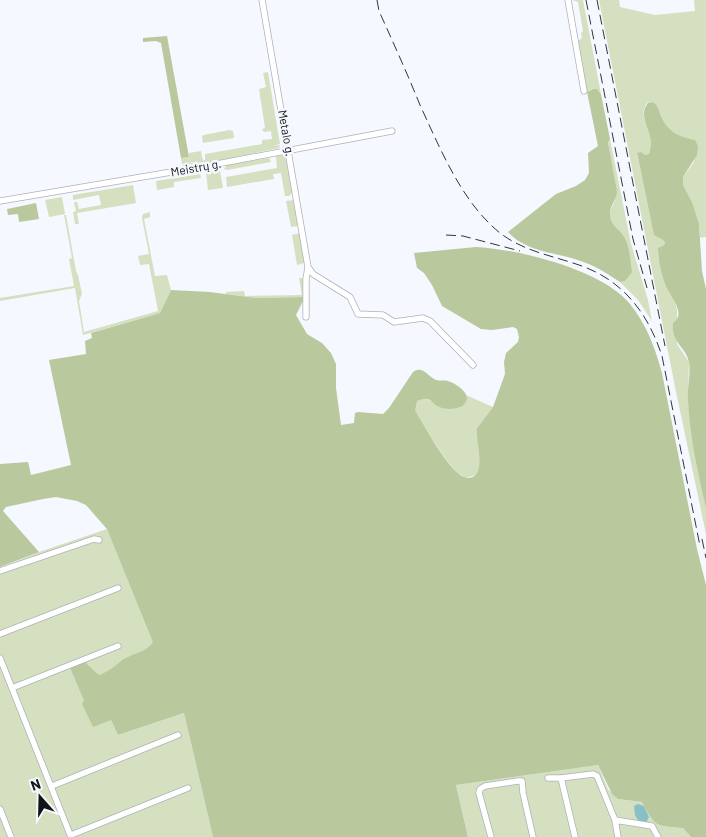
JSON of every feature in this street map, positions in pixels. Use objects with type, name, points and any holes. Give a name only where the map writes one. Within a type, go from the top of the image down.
[{"type":"street","name":"Metalo g.","points":[[262,0],[308,266],[306,316]]},
{"type":"street","points":[[568,0],[584,91]]},
{"type":"street","name":"Meistrų g.","points":[[0,201],[289,151],[392,131]]},
{"type":"street","points":[[308,266],[313,274],[350,297],[358,314],[383,315],[394,322],[423,318],[430,321],[473,365]]},
{"type":"street","points":[[0,572],[94,539],[100,540]]},
{"type":"street","points":[[0,634],[118,588]]},
{"type":"street","points":[[12,688],[118,646]]},
{"type":"street","points":[[0,658],[71,836],[188,788]]},
{"type":"street","points":[[52,786],[178,735]]},
{"type":"street","points":[[548,778],[596,774],[615,820],[618,837]]},
{"type":"street","points":[[561,778],[575,837]]},
{"type":"street","points":[[491,837],[479,793],[480,789],[485,786],[522,781],[533,837]]},
{"type":"street","points":[[0,809],[11,837]]},
{"type":"street","points":[[615,820],[652,826],[658,837]]},
{"type":"green space","points":[[572,0],[583,0],[601,94],[599,91],[592,89],[587,92],[585,86],[578,43],[582,38],[581,33],[583,31],[578,2]]},
{"type":"green space","points":[[599,0],[619,0],[620,7],[655,15],[695,11],[694,0],[706,0],[706,237],[699,238],[700,231],[692,202],[683,185],[683,177],[694,162],[693,140],[679,136],[672,131],[665,124],[658,108],[653,102],[647,103],[644,112],[651,142],[649,154],[637,154],[654,234],[665,243],[658,255],[665,284],[673,297],[677,309],[677,344],[689,362],[688,400],[692,434],[706,508],[706,534],[675,387]]},
{"type":"green space","points":[[167,36],[189,157],[181,158],[161,43],[156,41],[143,42],[143,38]]},
{"type":"green space","points":[[268,72],[280,144],[272,146],[280,145],[279,148],[182,168],[182,165],[201,161],[182,164],[181,158],[189,157],[189,153],[201,151],[203,161],[205,160],[205,154],[262,144],[262,140],[272,139],[271,131],[264,132],[262,129],[265,128],[259,89],[266,87],[263,73]]},
{"type":"green space","points":[[597,89],[601,94],[610,139],[608,142],[617,192],[611,208],[610,218],[622,234],[629,249],[632,272],[625,281],[620,282],[603,271],[576,259],[525,245],[508,232],[556,194],[585,180],[589,173],[588,153],[598,146],[587,92]]},
{"type":"green space","points":[[653,102],[664,122],[671,130],[679,135],[695,140],[698,146],[697,155],[683,177],[683,185],[692,202],[699,224],[702,271],[706,289],[706,508],[691,428],[688,396],[689,362],[674,335],[673,323],[677,319],[678,309],[665,284],[658,248],[665,243],[654,235],[637,153],[649,154],[651,142],[644,112],[648,103]]},
{"type":"green space","points":[[229,130],[233,131],[234,138],[203,143],[202,136],[204,135]]},
{"type":"green space","points":[[610,139],[631,244],[648,300],[652,321],[638,300],[620,282],[625,281],[627,250],[626,244],[610,217],[610,211],[615,198],[608,141]]},
{"type":"green space","points":[[285,155],[293,192],[289,196],[285,196],[281,173],[273,174],[274,179],[227,187],[226,177],[277,168],[276,156]]},
{"type":"green space","points":[[269,158],[271,162],[224,169],[227,165]]},
{"type":"green space","points":[[216,168],[220,171],[223,188],[208,190],[206,172],[209,169]]},
{"type":"green space","points":[[200,174],[201,178],[174,182],[174,187],[157,190],[156,181]]},
{"type":"green space","points":[[133,185],[136,203],[77,213],[79,224],[75,224],[73,212],[76,211],[74,202],[77,202],[79,209],[101,205],[99,195],[73,200],[73,195]]},
{"type":"green space","points":[[62,197],[65,214],[49,217],[45,200]]},
{"type":"green space","points":[[293,200],[298,226],[291,227],[286,201]]},
{"type":"green space","points":[[36,203],[39,219],[19,222],[18,214],[8,215],[7,209]]},
{"type":"green space","points":[[150,212],[150,217],[144,219],[155,276],[167,275],[171,290],[160,313],[83,335],[75,288],[0,301],[0,298],[74,286],[69,259],[72,258],[64,215],[66,215],[82,294],[79,301],[84,332],[158,311],[149,264],[140,265],[138,256],[149,254],[142,218],[143,214]]},
{"type":"green space","points":[[300,233],[304,263],[297,265],[292,235]]},
{"type":"green space","points":[[476,247],[536,257],[559,264],[600,281],[617,292],[630,304],[646,328],[662,373],[706,585],[706,837],[691,837],[683,828],[657,824],[653,821],[642,802],[618,799],[612,794],[598,765],[456,785],[468,837],[213,837],[184,713],[118,735],[111,720],[93,727],[82,704],[84,701],[70,668],[84,662],[100,675],[125,658],[150,646],[153,642],[107,529],[86,505],[77,501],[56,497],[6,507],[3,511],[39,552],[0,567],[0,464],[28,462],[31,475],[71,465],[49,360],[86,354],[85,341],[92,338],[91,333],[160,313],[171,290],[210,292],[256,298],[305,297],[296,315],[307,334],[322,343],[331,353],[336,364],[336,388],[341,425],[354,423],[355,413],[358,412],[383,414],[413,372],[417,370],[423,371],[433,379],[454,384],[462,389],[466,395],[467,399],[464,405],[453,409],[444,408],[425,399],[417,401],[415,410],[435,444],[453,468],[464,477],[470,478],[475,476],[479,467],[477,428],[493,407],[505,374],[504,362],[506,353],[518,342],[517,329],[513,327],[492,330],[481,329],[442,306],[432,285],[424,273],[417,268],[414,253]]},
{"type":"green space","points":[[299,278],[303,278],[305,297],[256,298],[226,294],[226,292],[244,291],[245,296],[302,295]]},
{"type":"green space","points":[[466,395],[493,407],[477,428],[480,469],[476,475],[465,478],[444,457],[415,410],[415,407],[417,401],[428,399],[443,408],[457,408],[465,403]]},
{"type":"green space","points":[[107,529],[154,642],[151,646],[125,658],[100,675],[95,673],[88,664],[70,668],[84,701],[111,720],[118,735],[184,713],[213,837],[0,837],[0,568],[39,552]]},
{"type":"green space","points":[[598,765],[608,789],[618,799],[642,802],[653,821],[657,824],[683,828],[691,837],[468,837],[456,785]]},
{"type":"water","points":[[638,804],[644,806],[649,817],[646,823],[639,822],[635,815],[634,806]]},
{"type":"railway","points":[[377,0],[379,11],[442,152],[459,184],[480,213],[491,225],[521,246],[595,271],[621,289],[641,312],[662,356],[700,546]]},
{"type":"railway","points":[[586,0],[633,239],[647,288]]},
{"type":"railway","points":[[597,0],[665,346]]},
{"type":"railway","points":[[446,235],[463,236],[520,251]]},
{"type":"railway","points":[[702,539],[706,558]]}]
